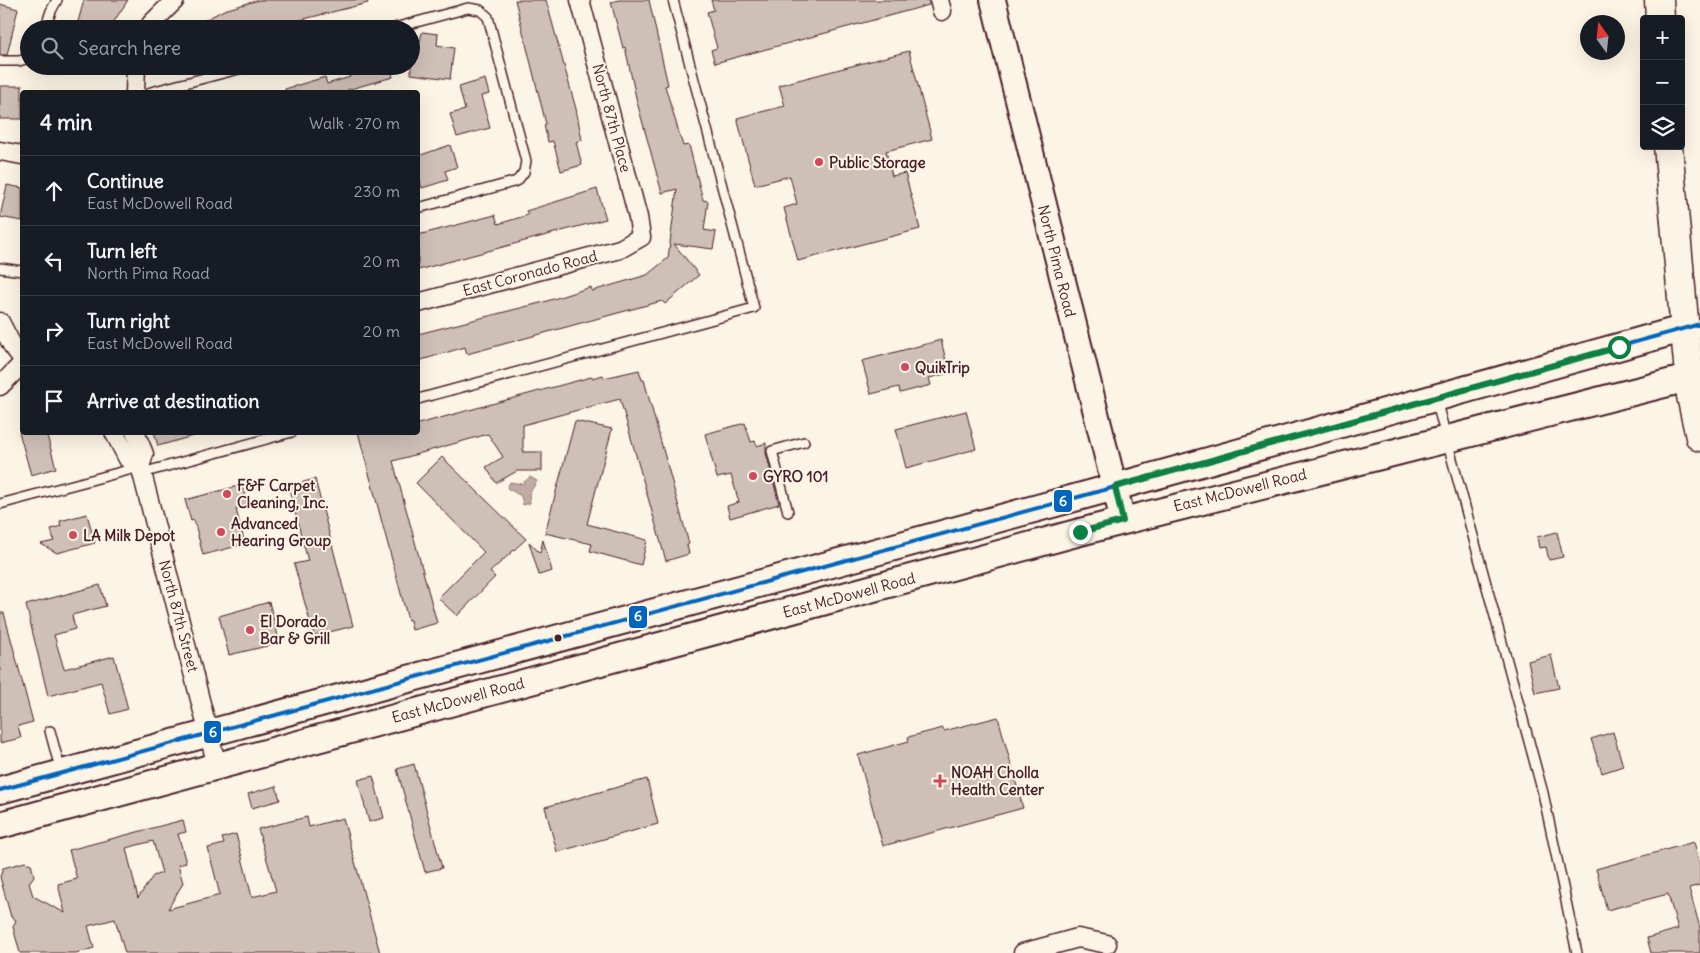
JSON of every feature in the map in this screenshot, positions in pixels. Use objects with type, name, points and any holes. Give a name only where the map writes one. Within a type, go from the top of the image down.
[{"type":"highway","points":[[1658,0],[1660,15]]},
{"type":"highway","points":[[1669,150],[1695,326],[1695,376],[1691,396],[1700,437]]},
{"type":"main road","name":"North Pima Road","points":[[993,0],[1052,243],[1123,521]]},
{"type":"main road","points":[[0,790],[1115,487],[1695,326]]},
{"type":"main road","name":"East McDowell Road","points":[[0,824],[1123,521],[1695,376]]},
{"type":"main road","points":[[720,594],[727,628]]},
{"type":"main road","points":[[403,680],[412,713]]},
{"type":"street","points":[[155,20],[175,0]]},
{"type":"street","name":"North 87th Place","points":[[580,0],[638,217],[641,237]]},
{"type":"street","points":[[135,90],[136,75]]},
{"type":"street","points":[[0,151],[20,155]]},
{"type":"street","name":"East Coronado Road","points":[[420,302],[620,249],[641,237]]},
{"type":"street","points":[[0,322],[12,345],[20,355]]},
{"type":"street","points":[[0,386],[20,366]]},
{"type":"street","name":"North 87th Street","points":[[116,435],[128,459],[141,470]]},
{"type":"street","name":"North 87th Street","points":[[136,435],[144,454],[141,470],[217,766]]},
{"type":"street","points":[[1023,953],[1078,938],[1107,944]]},
{"type":"lane","points":[[48,20],[58,0]]},
{"type":"lane","points":[[420,398],[754,308],[673,0]]},
{"type":"lane","points":[[420,21],[468,8],[480,10],[488,16],[526,161],[524,172],[517,181],[420,207]]},
{"type":"lane","points":[[0,61],[20,61]]},
{"type":"lane","points":[[159,90],[216,75]]},
{"type":"lane","points":[[0,268],[20,271]]},
{"type":"lane","points":[[1435,397],[1544,793],[1577,953]]},
{"type":"lane","points":[[0,504],[280,435]]},
{"type":"lane","points":[[788,512],[772,451],[804,442]]},
{"type":"lane","points":[[50,731],[61,773]]},
{"type":"shaded area","points":[[530,477],[537,481],[529,494],[530,503],[523,505],[521,496],[507,488],[510,482],[522,484]]},
{"type":"building","points":[[84,0],[128,0],[115,20],[78,20]]},
{"type":"building","points":[[259,0],[367,0],[368,3],[300,20],[205,20],[224,10]]},
{"type":"building","points":[[515,0],[546,0],[576,109],[582,140],[576,142],[582,165],[561,171],[553,141],[548,142],[544,125],[546,124]]},
{"type":"building","points":[[619,0],[649,0],[668,85],[665,86],[683,146],[689,145],[703,200],[708,201],[704,230],[716,232],[713,249],[674,244],[699,275],[665,304],[662,301],[467,354],[465,347],[420,360],[420,333],[544,302],[591,287],[592,291],[647,275],[668,258],[677,189],[662,193],[637,102],[625,47],[623,48],[611,2]]},
{"type":"building","points":[[711,0],[929,0],[929,5],[715,63],[711,50],[717,48],[707,12],[714,10]]},
{"type":"building","points":[[0,4],[18,9],[7,55],[0,55]]},
{"type":"building","points":[[422,32],[438,34],[437,45],[454,48],[450,79],[419,75]]},
{"type":"building","name":"Public Storage","points":[[909,51],[932,139],[886,151],[892,176],[905,173],[920,229],[798,261],[784,208],[797,204],[790,176],[755,185],[737,118],[785,106],[779,85]]},
{"type":"building","points":[[349,75],[392,75],[393,77],[347,90],[285,90],[325,77],[327,84],[350,77]]},
{"type":"building","points":[[485,79],[489,94],[481,96],[490,128],[457,137],[450,114],[465,110],[459,87]]},
{"type":"building","points":[[0,86],[22,86],[22,90],[20,90],[20,119],[0,119]]},
{"type":"building","points":[[450,145],[457,167],[445,171],[448,180],[422,188],[420,180],[420,155]]},
{"type":"building","points":[[7,185],[20,188],[20,221],[0,217]]},
{"type":"building","points":[[597,189],[606,219],[420,269],[420,234],[495,215],[498,224],[528,215],[526,211]]},
{"type":"building","name":"QuikTrip","points":[[941,340],[949,373],[929,378],[931,385],[900,393],[899,387],[871,394],[862,361]]},
{"type":"building","points":[[639,370],[642,380],[644,380],[689,544],[687,545],[689,554],[666,561],[620,399],[523,425],[523,452],[542,452],[542,471],[517,471],[496,483],[486,467],[503,457],[488,434],[393,461],[437,623],[412,630],[359,435],[420,435],[420,423],[591,377],[603,375],[604,378]]},
{"type":"building","name":"QuikTrip","points":[[966,411],[976,449],[906,468],[896,429]]},
{"type":"building","points":[[575,421],[612,429],[587,524],[647,540],[641,565],[590,551],[592,544],[545,533]]},
{"type":"building","name":"GYRO 101","points":[[745,423],[751,442],[755,441],[757,446],[766,443],[766,453],[779,504],[730,518],[727,506],[739,502],[731,475],[717,478],[705,434]]},
{"type":"building","points":[[19,432],[20,435],[47,435],[56,468],[31,475]]},
{"type":"building","points":[[155,435],[193,435],[193,436],[158,446]]},
{"type":"building","points":[[442,457],[526,539],[490,572],[495,577],[457,616],[438,598],[484,552],[416,483]]},
{"type":"building","points":[[315,479],[353,626],[314,636],[294,564],[308,561],[288,486]]},
{"type":"building","points":[[242,485],[247,505],[236,509],[245,544],[203,555],[194,520],[191,521],[185,500]]},
{"type":"building","name":"LA Milk Depot","points":[[87,514],[95,543],[57,553],[41,544],[54,541],[51,529],[61,526],[60,521]]},
{"type":"building","points":[[1557,532],[1563,557],[1549,560],[1546,547],[1539,548],[1537,537]]},
{"type":"building","points":[[543,540],[552,571],[539,575],[529,542],[540,553]]},
{"type":"building","points":[[100,585],[106,606],[72,615],[75,629],[54,635],[64,669],[114,656],[128,709],[110,714],[101,682],[48,696],[26,605]]},
{"type":"building","name":"El Dorado Bar & Grill","points":[[269,602],[280,643],[229,655],[219,616]]},
{"type":"building","points":[[0,613],[4,613],[33,722],[18,726],[21,738],[0,743]]},
{"type":"building","points":[[1551,655],[1559,688],[1535,693],[1528,661]]},
{"type":"building","name":"NOAH Cholla Health Center","points":[[998,717],[1023,808],[883,846],[858,755],[909,741],[908,737],[943,728],[944,731]]},
{"type":"building","points":[[1613,732],[1623,766],[1602,773],[1591,739]]},
{"type":"building","points":[[414,764],[442,868],[425,872],[397,769]]},
{"type":"building","points":[[373,776],[384,818],[369,822],[358,780]]},
{"type":"building","points":[[647,779],[658,824],[557,852],[545,807]]},
{"type":"building","points":[[276,786],[280,800],[252,808],[248,794]]},
{"type":"building","points":[[307,817],[309,827],[343,818],[380,953],[125,953],[115,919],[88,926],[94,948],[76,953],[20,953],[13,927],[16,920],[11,917],[0,877],[3,868],[25,862],[31,864],[34,876],[29,883],[33,896],[65,913],[58,884],[77,879],[69,850],[183,820],[186,832],[178,834],[186,863],[178,865],[183,883],[168,909],[220,895],[208,848],[224,844],[222,838],[236,834],[252,897],[276,891],[258,829]],"holes":[[[153,841],[162,873],[153,876],[138,898],[126,848]]]},
{"type":"building","points":[[1694,842],[1700,864],[1700,885],[1689,888],[1700,928],[1700,953],[1651,953],[1647,938],[1678,929],[1668,894],[1607,910],[1596,869]]},
{"type":"transit line","name":"6","points":[[0,790],[1115,487],[1700,324]]},
{"type":"place","name":"Public Storage","points":[[819,162]]},
{"type":"place","name":"QuikTrip","points":[[905,367]]},
{"type":"place","name":"GYRO 101","points":[[753,476]]},
{"type":"place","name":"F&F Carpet Cleaning, Inc.","points":[[227,494]]},
{"type":"place","name":"Advanced Hearing Group","points":[[221,532]]},
{"type":"place","name":"LA Milk Depot","points":[[73,535]]},
{"type":"place","name":"El Dorado Bar & Grill","points":[[250,630]]},
{"type":"place","name":"NOAH Cholla Health Center","points":[[940,781]]},
{"type":"route","points":[[1080,532],[1123,521],[1115,487],[1619,347]]}]
